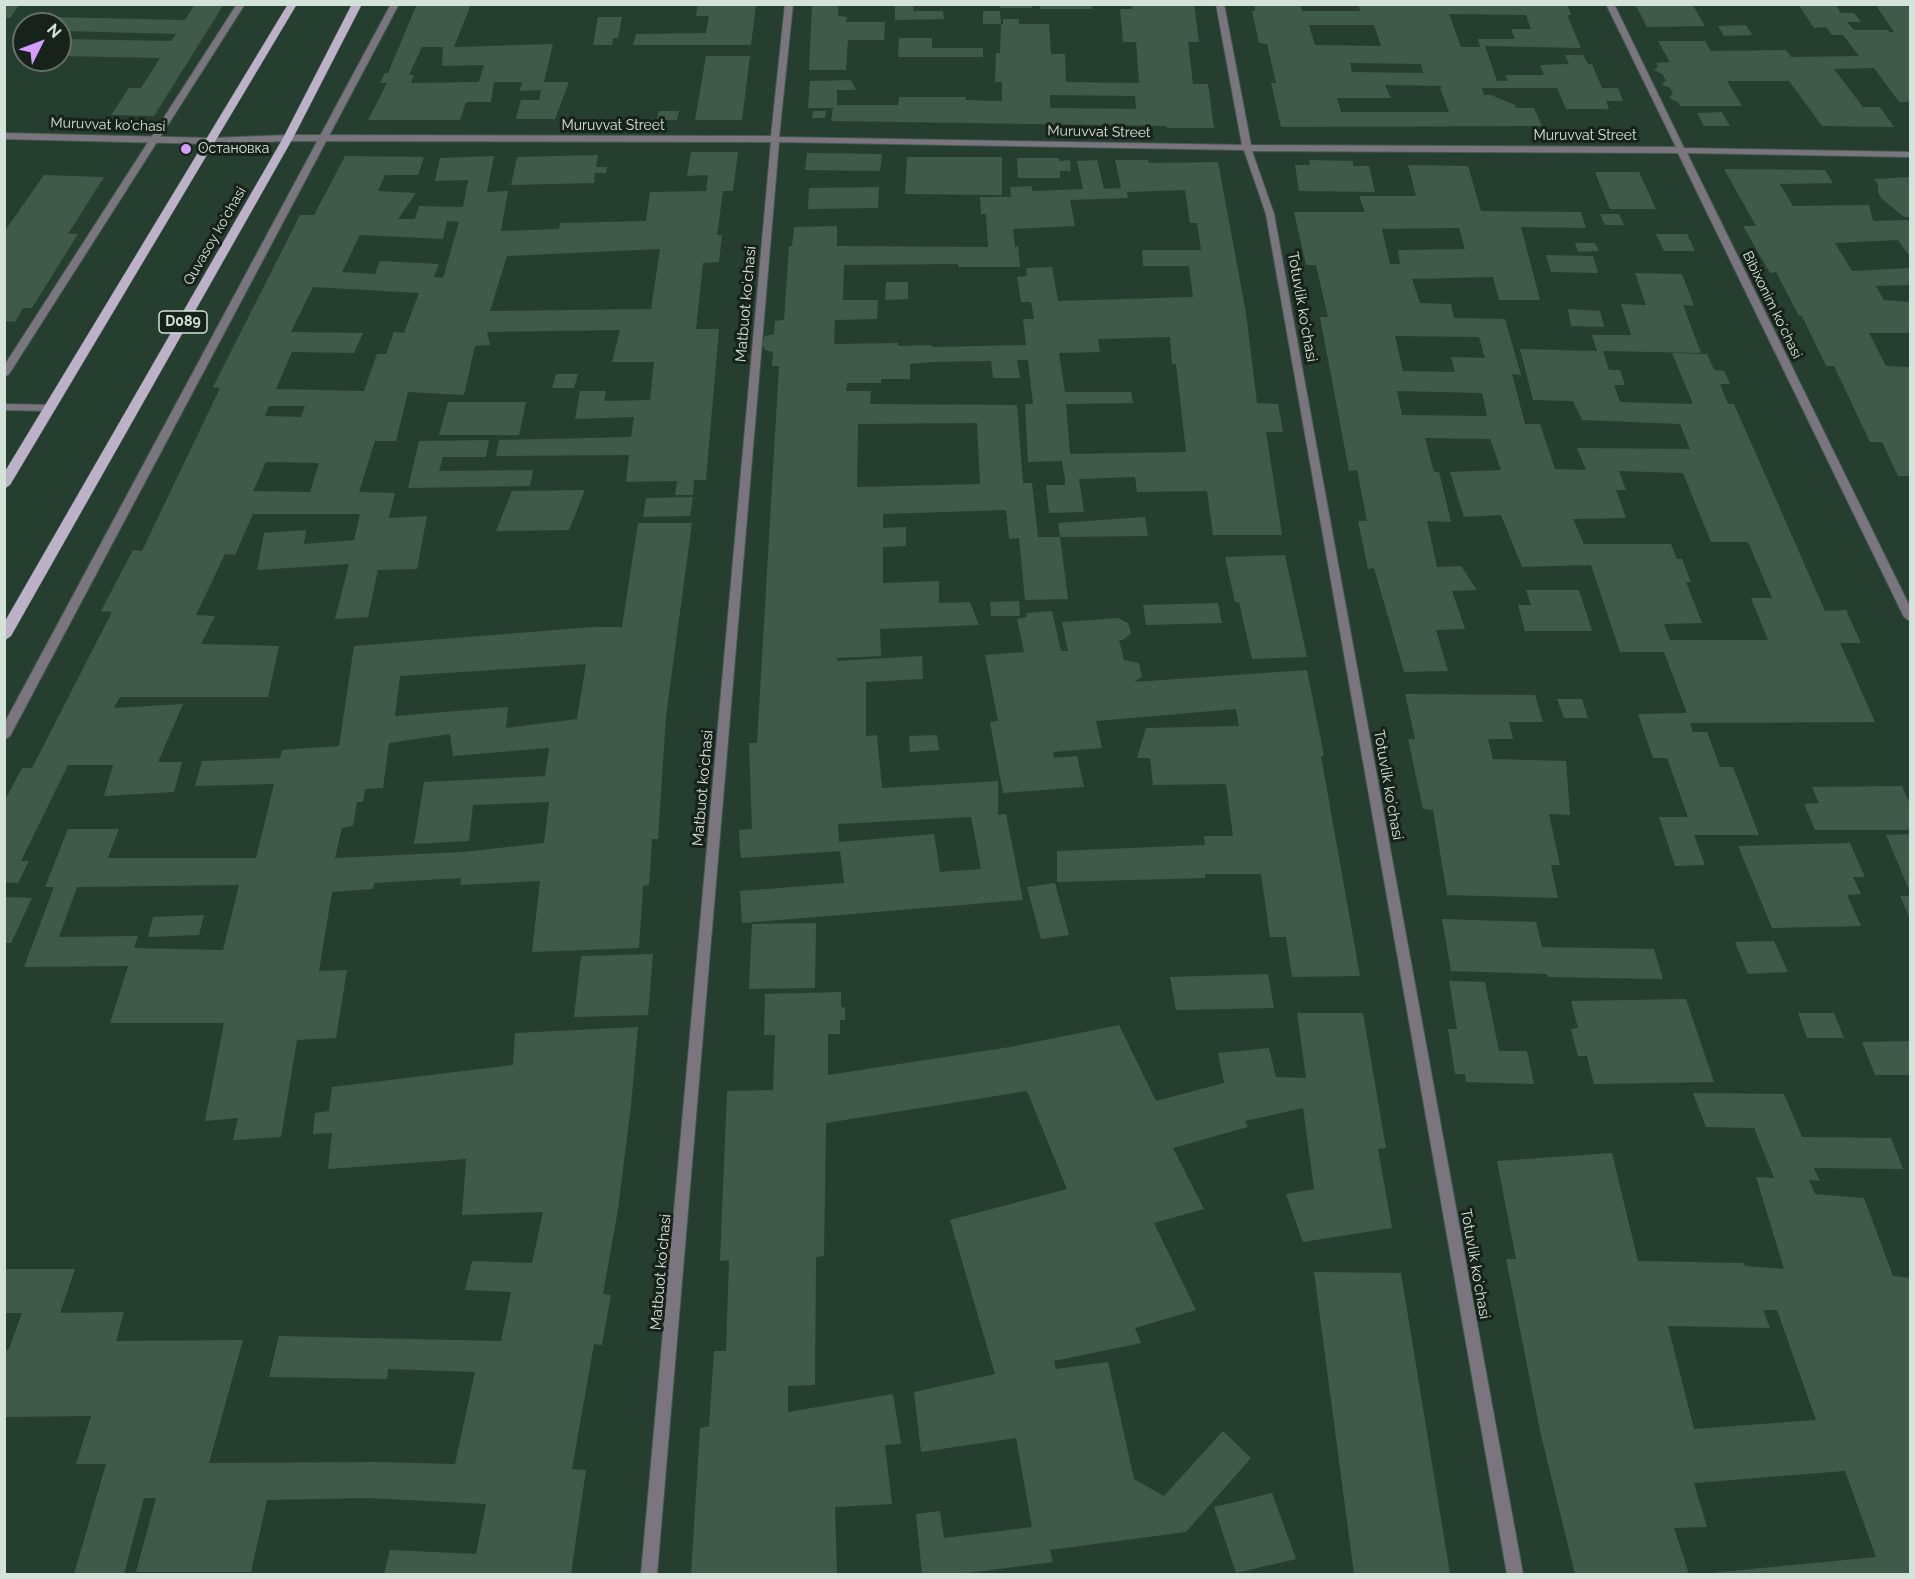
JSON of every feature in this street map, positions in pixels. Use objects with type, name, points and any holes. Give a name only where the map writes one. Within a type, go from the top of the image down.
[{"type":"main road","points":[[4,485],[293,4]]},
{"type":"main road","name":"Quvasoy koʻchasi","points":[[4,636],[288,138],[357,4]]},
{"type":"street","points":[[4,374],[241,4]]},
{"type":"street","points":[[4,736],[395,4]]},
{"type":"street","name":"Matbuot koʻchasi","points":[[649,1575],[789,4]]},
{"type":"street","name":"Totuvlik koʻchasi","points":[[1220,4],[1247,148],[1270,214],[1515,1575]]},
{"type":"street","name":"Bibixonim koʻchasi","points":[[1610,4],[1911,617]]},
{"type":"street","name":"Muruvvat ko'chasi","points":[[4,135],[211,141],[288,138]]},
{"type":"street","name":"Muruvvat Street","points":[[288,138],[776,139],[1247,148],[1681,150],[1911,154]]},
{"type":"street","points":[[4,407],[51,408]]},
{"type":"building","points":[[4,4],[20,4],[12,12],[10,18],[4,18]]},
{"type":"building","points":[[195,4],[224,4],[154,116],[111,115],[129,88],[141,88],[160,58],[72,56],[72,39],[171,41],[176,34],[72,31],[72,17],[185,20]]},
{"type":"building","points":[[417,4],[471,4],[454,47],[553,44],[544,82],[569,82],[555,119],[516,119],[521,100],[539,100],[541,90],[520,91],[522,82],[494,82],[491,102],[466,102],[460,120],[368,120],[387,83],[380,83],[385,73],[388,73]],"holes":[[[422,47],[443,47],[442,66],[484,65],[479,82],[411,83],[414,75],[409,75]]]},
{"type":"building","points":[[698,4],[756,4],[751,45],[633,45],[636,34],[706,33],[709,16],[696,16]]},
{"type":"building","points":[[812,4],[838,4],[838,16],[847,17],[846,22],[885,22],[884,40],[848,40],[846,70],[809,70]]},
{"type":"building","points":[[895,4],[914,4],[913,11],[943,11],[944,19],[895,20]]},
{"type":"building","points":[[1000,4],[1032,4],[1032,8],[1000,8]]},
{"type":"building","points":[[1040,4],[1091,4],[1092,9],[1040,9]]},
{"type":"building","points":[[1131,4],[1194,4],[1199,42],[1188,42],[1193,84],[1208,84],[1214,128],[831,121],[833,108],[808,108],[810,81],[851,80],[856,90],[837,90],[837,105],[898,105],[899,97],[966,97],[966,100],[1002,101],[1002,82],[995,82],[996,53],[1000,53],[1003,19],[1019,19],[1019,24],[1049,24],[1051,54],[1065,54],[1066,82],[1139,83],[1136,42],[1123,42],[1120,9],[1132,9]],"holes":[[[1050,95],[1135,96],[1136,109],[1050,107]]]},
{"type":"building","points":[[1254,4],[1300,4],[1302,11],[1360,11],[1358,4],[1567,4],[1571,15],[1567,15],[1581,48],[1485,46],[1497,81],[1508,81],[1505,75],[1544,75],[1540,65],[1569,64],[1565,55],[1583,55],[1588,64],[1592,64],[1602,88],[1618,88],[1623,101],[1606,101],[1609,109],[1566,109],[1557,88],[1482,88],[1484,95],[1491,95],[1515,105],[1516,108],[1534,108],[1542,126],[1281,127],[1271,83],[1276,83],[1267,44],[1259,43],[1252,11],[1255,11]],"holes":[[[1449,14],[1526,15],[1531,29],[1511,29],[1515,39],[1478,39],[1480,47],[1461,47]],[[1309,25],[1374,25],[1381,46],[1315,45]],[[1350,63],[1421,64],[1423,73],[1352,72]],[[1385,85],[1443,86],[1440,88],[1449,112],[1341,112],[1337,98],[1391,98]]]},
{"type":"building","points":[[1635,4],[1692,4],[1705,26],[1647,27]]},
{"type":"building","points":[[1798,4],[1835,4],[1841,13],[1854,13],[1861,22],[1847,22],[1854,30],[1894,32],[1875,4],[1910,4],[1910,102],[1899,102],[1874,68],[1834,69],[1863,107],[1880,107],[1894,127],[1822,126],[1789,81],[1727,81],[1742,106],[1680,106],[1678,102],[1669,98],[1673,93],[1670,88],[1662,85],[1666,80],[1662,74],[1654,70],[1658,66],[1656,63],[1670,62],[1658,41],[1705,41],[1711,51],[1786,50],[1791,57],[1859,56],[1843,35],[1832,35],[1826,27],[1814,28]]},
{"type":"building","points":[[983,11],[1000,11],[1001,24],[983,24]]},
{"type":"building","points":[[598,17],[622,17],[618,38],[613,38],[612,45],[593,45]]},
{"type":"building","points":[[1746,25],[1752,35],[1724,36],[1718,26]]},
{"type":"building","points":[[899,38],[932,38],[932,48],[983,48],[983,57],[898,57]]},
{"type":"building","points":[[706,56],[750,56],[742,120],[695,120]]},
{"type":"building","points":[[659,111],[679,111],[677,120],[657,120]]},
{"type":"building","points":[[813,111],[826,111],[825,118],[812,118]]},
{"type":"building","points":[[1722,112],[1730,126],[1704,126],[1697,113]]},
{"type":"building","points":[[691,152],[738,152],[733,191],[723,191],[717,235],[722,235],[719,262],[703,263],[696,329],[719,329],[706,480],[694,480],[693,495],[675,495],[677,481],[626,482],[629,455],[496,456],[499,440],[631,437],[634,417],[575,419],[580,391],[606,391],[604,401],[650,400],[654,362],[612,362],[620,330],[487,332],[490,345],[475,346],[464,395],[408,392],[396,441],[375,441],[359,492],[395,493],[389,518],[427,516],[417,569],[378,570],[368,617],[335,619],[349,564],[257,570],[264,533],[306,530],[304,544],[354,540],[360,514],[253,514],[235,555],[225,554],[196,615],[215,616],[201,644],[279,646],[268,697],[120,697],[114,708],[183,704],[158,762],[182,762],[174,792],[104,796],[113,765],[68,765],[21,861],[29,861],[18,883],[4,882],[4,802],[22,768],[32,768],[112,612],[101,611],[133,550],[142,551],[220,388],[213,387],[300,215],[314,215],[345,156],[424,157],[418,175],[385,175],[378,191],[416,193],[398,219],[415,219],[419,206],[463,207],[468,180],[435,181],[440,158],[494,156],[487,192],[508,191],[501,231],[559,229],[560,223],[646,221],[650,192],[706,191],[708,175],[687,176]],"holes":[[[447,221],[459,222],[443,278],[434,277],[439,264],[380,261],[375,274],[342,272],[360,235],[443,239]],[[660,249],[651,309],[490,311],[507,256]],[[313,287],[419,293],[404,333],[394,332],[386,354],[377,354],[364,391],[276,389],[292,352],[354,353],[363,333],[291,332]],[[269,406],[305,406],[301,417],[265,416]],[[266,462],[319,463],[310,492],[253,491]]]},
{"type":"building","points":[[807,153],[882,154],[880,171],[805,170]]},
{"type":"building","points":[[598,155],[596,167],[607,167],[606,173],[595,173],[594,183],[511,185],[517,157]]},
{"type":"building","points":[[907,157],[1002,157],[1002,195],[905,194]]},
{"type":"building","points":[[1017,158],[1070,160],[1071,171],[1060,171],[1060,178],[1018,178]]},
{"type":"building","points":[[1097,160],[1104,189],[1121,188],[1115,160],[1148,160],[1149,163],[1218,162],[1246,313],[1257,403],[1278,404],[1283,432],[1266,432],[1282,535],[1213,535],[1207,491],[1137,492],[1135,477],[1079,479],[1084,512],[1049,513],[1046,485],[1065,485],[1065,479],[1062,461],[1028,462],[1025,404],[1033,404],[1028,360],[1017,360],[1020,378],[993,378],[991,361],[933,362],[910,364],[910,379],[881,379],[881,383],[847,383],[846,391],[871,391],[870,404],[1017,405],[1023,483],[1032,483],[1038,537],[1060,537],[1068,599],[1025,600],[1019,538],[1009,539],[1006,510],[883,514],[883,528],[906,527],[906,546],[883,547],[883,583],[939,581],[939,603],[970,602],[979,625],[880,629],[881,656],[837,658],[837,661],[922,656],[923,679],[866,682],[866,736],[877,735],[882,788],[998,781],[998,815],[1006,814],[1023,900],[742,923],[740,891],[844,883],[840,851],[741,858],[740,849],[739,830],[752,829],[749,743],[757,743],[779,366],[772,366],[773,352],[765,350],[762,343],[765,336],[774,334],[775,321],[784,320],[789,246],[792,246],[794,227],[837,226],[837,246],[988,247],[986,214],[981,214],[980,197],[1011,197],[1010,187],[1032,186],[1032,191],[1083,189],[1077,161]],"holes":[[[1185,190],[1190,223],[1197,223],[1201,250],[1142,250],[1143,266],[1189,266],[1193,297],[1058,301],[1052,267],[1026,268],[1027,276],[1017,277],[1021,302],[1031,302],[1034,319],[1023,319],[1026,345],[932,347],[931,345],[898,346],[898,343],[834,344],[835,320],[877,319],[878,300],[843,300],[844,265],[958,264],[958,267],[1020,267],[1018,246],[1015,247],[1013,229],[1075,226],[1070,200],[1128,198],[1127,192]],[[1170,337],[1172,364],[1176,364],[1186,452],[1070,454],[1066,404],[1133,403],[1131,392],[1065,392],[1059,353],[1100,352],[1098,339]],[[977,423],[980,484],[857,487],[858,424]],[[971,817],[981,869],[940,872],[934,834],[839,842],[838,824]]]},
{"type":"building","points":[[1309,160],[1353,161],[1353,166],[1369,166],[1375,192],[1299,191],[1295,165],[1310,165]]},
{"type":"building","points":[[1408,165],[1468,166],[1481,211],[1581,212],[1586,228],[1521,227],[1540,300],[1499,300],[1493,277],[1412,279],[1420,303],[1451,304],[1454,318],[1505,319],[1521,375],[1512,374],[1525,424],[1540,424],[1555,469],[1586,470],[1577,448],[1690,449],[1680,424],[1582,420],[1573,401],[1533,400],[1520,349],[1597,351],[1592,335],[1631,335],[1621,304],[1646,305],[1635,273],[1682,274],[1694,306],[1683,305],[1701,353],[1603,351],[1609,370],[1620,370],[1625,385],[1614,385],[1620,402],[1693,404],[1672,353],[1707,354],[1714,370],[1724,371],[1730,384],[1720,384],[1728,404],[1734,404],[1825,611],[1846,610],[1861,643],[1840,643],[1875,722],[1690,723],[1693,732],[1707,732],[1720,767],[1733,767],[1759,835],[1694,835],[1705,865],[1675,866],[1659,817],[1688,817],[1667,758],[1653,758],[1638,714],[1687,713],[1664,652],[1620,652],[1591,565],[1522,567],[1501,515],[1464,517],[1450,472],[1501,470],[1490,439],[1425,438],[1434,472],[1439,472],[1451,522],[1427,521],[1437,567],[1461,566],[1477,590],[1452,591],[1465,629],[1436,630],[1448,671],[1404,672],[1374,568],[1368,569],[1358,521],[1367,521],[1357,470],[1349,471],[1320,317],[1328,317],[1316,265],[1306,265],[1294,212],[1365,212],[1359,196],[1416,196]],"holes":[[[1459,228],[1465,249],[1398,250],[1400,264],[1390,264],[1382,229]],[[1395,336],[1479,337],[1485,358],[1451,357],[1455,372],[1403,371]],[[1397,391],[1482,393],[1487,416],[1402,415]],[[1619,471],[1683,473],[1711,542],[1748,542],[1772,598],[1751,598],[1768,640],[1670,640],[1664,624],[1702,623],[1686,582],[1691,582],[1682,559],[1677,559],[1671,544],[1584,544],[1573,519],[1626,518],[1616,490],[1626,490]]]},
{"type":"building","points":[[1724,169],[1825,170],[1833,183],[1780,184],[1793,206],[1869,205],[1873,221],[1908,220],[1910,223],[1910,257],[1898,240],[1835,243],[1852,271],[1910,268],[1910,285],[1876,286],[1884,300],[1910,302],[1910,333],[1869,333],[1886,366],[1910,367],[1910,476],[1898,476],[1882,442],[1870,442],[1834,366],[1826,366],[1802,316],[1799,316],[1776,272],[1770,273],[1743,226],[1756,226]]},
{"type":"building","points":[[1595,172],[1639,172],[1656,209],[1610,209]]},
{"type":"building","points":[[44,175],[104,177],[68,234],[78,234],[32,308],[23,308],[15,322],[4,321],[4,232]]},
{"type":"building","points":[[1910,177],[1910,217],[1904,217],[1881,198],[1878,184],[1874,179]]},
{"type":"building","points":[[879,187],[878,208],[808,209],[809,188]]},
{"type":"building","points":[[1600,214],[1619,214],[1624,225],[1605,225]]},
{"type":"building","points":[[1656,234],[1687,234],[1695,251],[1664,251]]},
{"type":"building","points":[[1575,243],[1595,243],[1599,251],[1578,252]]},
{"type":"building","points":[[1546,255],[1593,256],[1598,273],[1551,272]]},
{"type":"building","points":[[886,282],[908,282],[908,299],[885,300]]},
{"type":"building","points":[[1568,309],[1600,311],[1604,327],[1571,326]]},
{"type":"building","points":[[556,374],[578,374],[574,388],[552,388]]},
{"type":"building","points":[[448,402],[526,402],[519,435],[439,435]]},
{"type":"building","points":[[489,440],[486,457],[443,457],[439,471],[533,470],[530,486],[408,488],[419,441]]},
{"type":"building","points":[[585,490],[569,530],[496,531],[512,491]]},
{"type":"building","points":[[693,497],[690,516],[643,517],[646,498]]},
{"type":"building","points":[[1145,517],[1148,536],[1060,537],[1058,523]]},
{"type":"building","points":[[638,523],[692,523],[666,716],[658,839],[652,839],[649,885],[643,886],[639,948],[532,952],[540,881],[460,885],[461,878],[374,883],[373,889],[332,892],[319,971],[347,970],[336,1038],[297,1040],[281,1137],[233,1140],[238,1118],[205,1121],[224,1023],[110,1023],[128,966],[24,967],[54,887],[45,887],[68,829],[119,829],[108,858],[256,858],[274,784],[195,786],[202,761],[280,758],[282,750],[339,746],[354,646],[593,627],[622,627]],"holes":[[[586,664],[577,719],[506,728],[508,707],[395,716],[400,676]],[[450,734],[453,756],[549,748],[545,776],[424,782],[414,844],[469,841],[473,805],[549,802],[544,843],[463,852],[335,858],[342,828],[353,826],[357,802],[363,802],[365,789],[383,788],[389,743]],[[239,885],[223,950],[134,948],[138,936],[59,937],[77,887]]]},
{"type":"building","points":[[1285,555],[1307,657],[1252,659],[1239,602],[1235,602],[1225,557]]},
{"type":"building","points":[[1526,590],[1579,590],[1592,631],[1525,631],[1518,605],[1531,605]]},
{"type":"building","points":[[1019,601],[1020,616],[991,616],[990,602]]},
{"type":"building","points":[[1218,603],[1222,623],[1146,625],[1143,605]]},
{"type":"building","points":[[1052,611],[1061,651],[1068,651],[1062,622],[1118,618],[1128,623],[1131,633],[1123,640],[1119,640],[1124,660],[1139,663],[1142,677],[1134,682],[1307,670],[1324,756],[1321,756],[1360,976],[1292,977],[1286,937],[1270,937],[1261,874],[1205,874],[1205,878],[1057,882],[1057,851],[1205,845],[1204,836],[1233,836],[1226,784],[1153,785],[1150,758],[1137,758],[1146,728],[1239,726],[1236,709],[1096,721],[1102,748],[1053,752],[1054,758],[1077,756],[1084,787],[1003,793],[990,722],[998,721],[985,655],[1024,652],[1017,619],[1027,617],[1027,613]]},
{"type":"building","points":[[1405,694],[1535,695],[1543,722],[1509,722],[1513,739],[1488,739],[1493,759],[1566,761],[1570,815],[1549,814],[1560,865],[1551,865],[1558,898],[1447,895],[1433,810],[1423,809],[1408,739],[1415,739]]},
{"type":"building","points":[[1557,699],[1582,699],[1588,718],[1564,718]]},
{"type":"building","points":[[937,735],[939,750],[910,752],[909,736]]},
{"type":"building","points":[[1902,786],[1910,804],[1910,830],[1815,830],[1804,804],[1819,803],[1812,787]]},
{"type":"building","points":[[1910,834],[1910,892],[1886,835]]},
{"type":"building","points":[[1850,843],[1865,877],[1853,877],[1861,894],[1847,895],[1861,926],[1772,928],[1738,846]]},
{"type":"building","points":[[1055,883],[1069,935],[1041,939],[1027,887]]},
{"type":"building","points":[[1900,896],[1910,896],[1910,919]]},
{"type":"building","points":[[4,897],[32,898],[11,943],[4,943]]},
{"type":"building","points":[[204,915],[199,935],[148,937],[153,917]]},
{"type":"building","points":[[1442,919],[1536,922],[1542,947],[1654,949],[1663,979],[1548,977],[1547,974],[1451,971]]},
{"type":"building","points":[[816,923],[815,988],[749,989],[752,924]]},
{"type":"building","points":[[1774,941],[1788,972],[1748,974],[1735,942]]},
{"type":"building","points":[[653,954],[648,1015],[574,1017],[581,956]]},
{"type":"building","points":[[1268,974],[1274,1008],[1176,1010],[1170,977]]},
{"type":"building","points":[[1449,981],[1485,982],[1499,1051],[1527,1051],[1534,1084],[1466,1082],[1465,1074],[1455,1074],[1448,1029],[1457,1029]]},
{"type":"building","points":[[841,992],[841,1007],[845,1008],[845,1020],[840,1020],[840,1034],[828,1034],[828,1075],[1010,1047],[1119,1025],[1156,1101],[1224,1083],[1218,1053],[1269,1048],[1276,1077],[1306,1078],[1297,1013],[1363,1013],[1386,1148],[1378,1149],[1392,1228],[1303,1242],[1286,1194],[1314,1189],[1303,1108],[1245,1121],[1248,1127],[1173,1148],[1204,1209],[1154,1223],[1196,1310],[1135,1328],[1141,1343],[1054,1361],[1056,1369],[1108,1362],[1134,1479],[1164,1496],[1223,1431],[1251,1458],[1186,1532],[1050,1550],[1053,1562],[960,1574],[922,1574],[916,1514],[940,1511],[944,1538],[1032,1527],[1016,1438],[921,1452],[914,1392],[995,1374],[950,1220],[1067,1189],[1027,1091],[826,1123],[824,1256],[816,1257],[815,1385],[788,1386],[788,1412],[893,1394],[901,1444],[885,1445],[892,1504],[835,1507],[837,1574],[691,1574],[700,1428],[709,1426],[714,1351],[726,1351],[729,1260],[720,1261],[727,1091],[773,1090],[775,1035],[764,1035],[765,994]]},
{"type":"building","points":[[1686,999],[1714,1082],[1594,1084],[1587,1056],[1578,1056],[1571,1029],[1578,1028],[1571,1001]]},
{"type":"building","points":[[1798,1013],[1834,1013],[1844,1038],[1807,1038]]},
{"type":"building","points":[[638,1027],[618,1209],[603,1294],[611,1295],[602,1345],[594,1344],[572,1469],[586,1470],[571,1574],[384,1574],[390,1550],[476,1554],[486,1504],[368,1498],[267,1500],[251,1572],[136,1572],[156,1498],[144,1498],[124,1574],[74,1574],[106,1464],[76,1464],[91,1416],[4,1417],[4,1352],[9,1349],[22,1313],[5,1313],[5,1269],[75,1269],[60,1313],[124,1312],[116,1341],[243,1340],[209,1463],[455,1464],[475,1372],[388,1369],[387,1379],[269,1377],[279,1336],[501,1341],[511,1292],[465,1290],[472,1261],[532,1263],[543,1212],[462,1215],[466,1159],[328,1169],[332,1133],[313,1134],[315,1113],[329,1111],[332,1087],[513,1065],[515,1033]]},
{"type":"building","points":[[1910,1041],[1910,1075],[1875,1075],[1862,1042]]},
{"type":"building","points":[[1693,1093],[1784,1094],[1802,1137],[1891,1138],[1903,1169],[1814,1168],[1820,1181],[1809,1180],[1815,1194],[1864,1198],[1893,1276],[1910,1278],[1910,1574],[1700,1574],[1876,1557],[1845,1471],[1694,1483],[1707,1527],[1674,1528],[1689,1574],[1575,1574],[1540,1431],[1506,1259],[1516,1259],[1497,1161],[1612,1153],[1638,1261],[1744,1263],[1745,1266],[1784,1269],[1756,1177],[1774,1178],[1754,1128],[1706,1127]],"holes":[[[1763,1310],[1777,1310],[1816,1420],[1694,1429],[1668,1326],[1770,1328]]]},
{"type":"building","points":[[1314,1272],[1401,1273],[1450,1574],[1354,1574]]},
{"type":"building","points":[[1272,1493],[1296,1559],[1236,1573],[1214,1507]]},
{"type":"place","name":"Остановка","points":[[186,149]]}]
